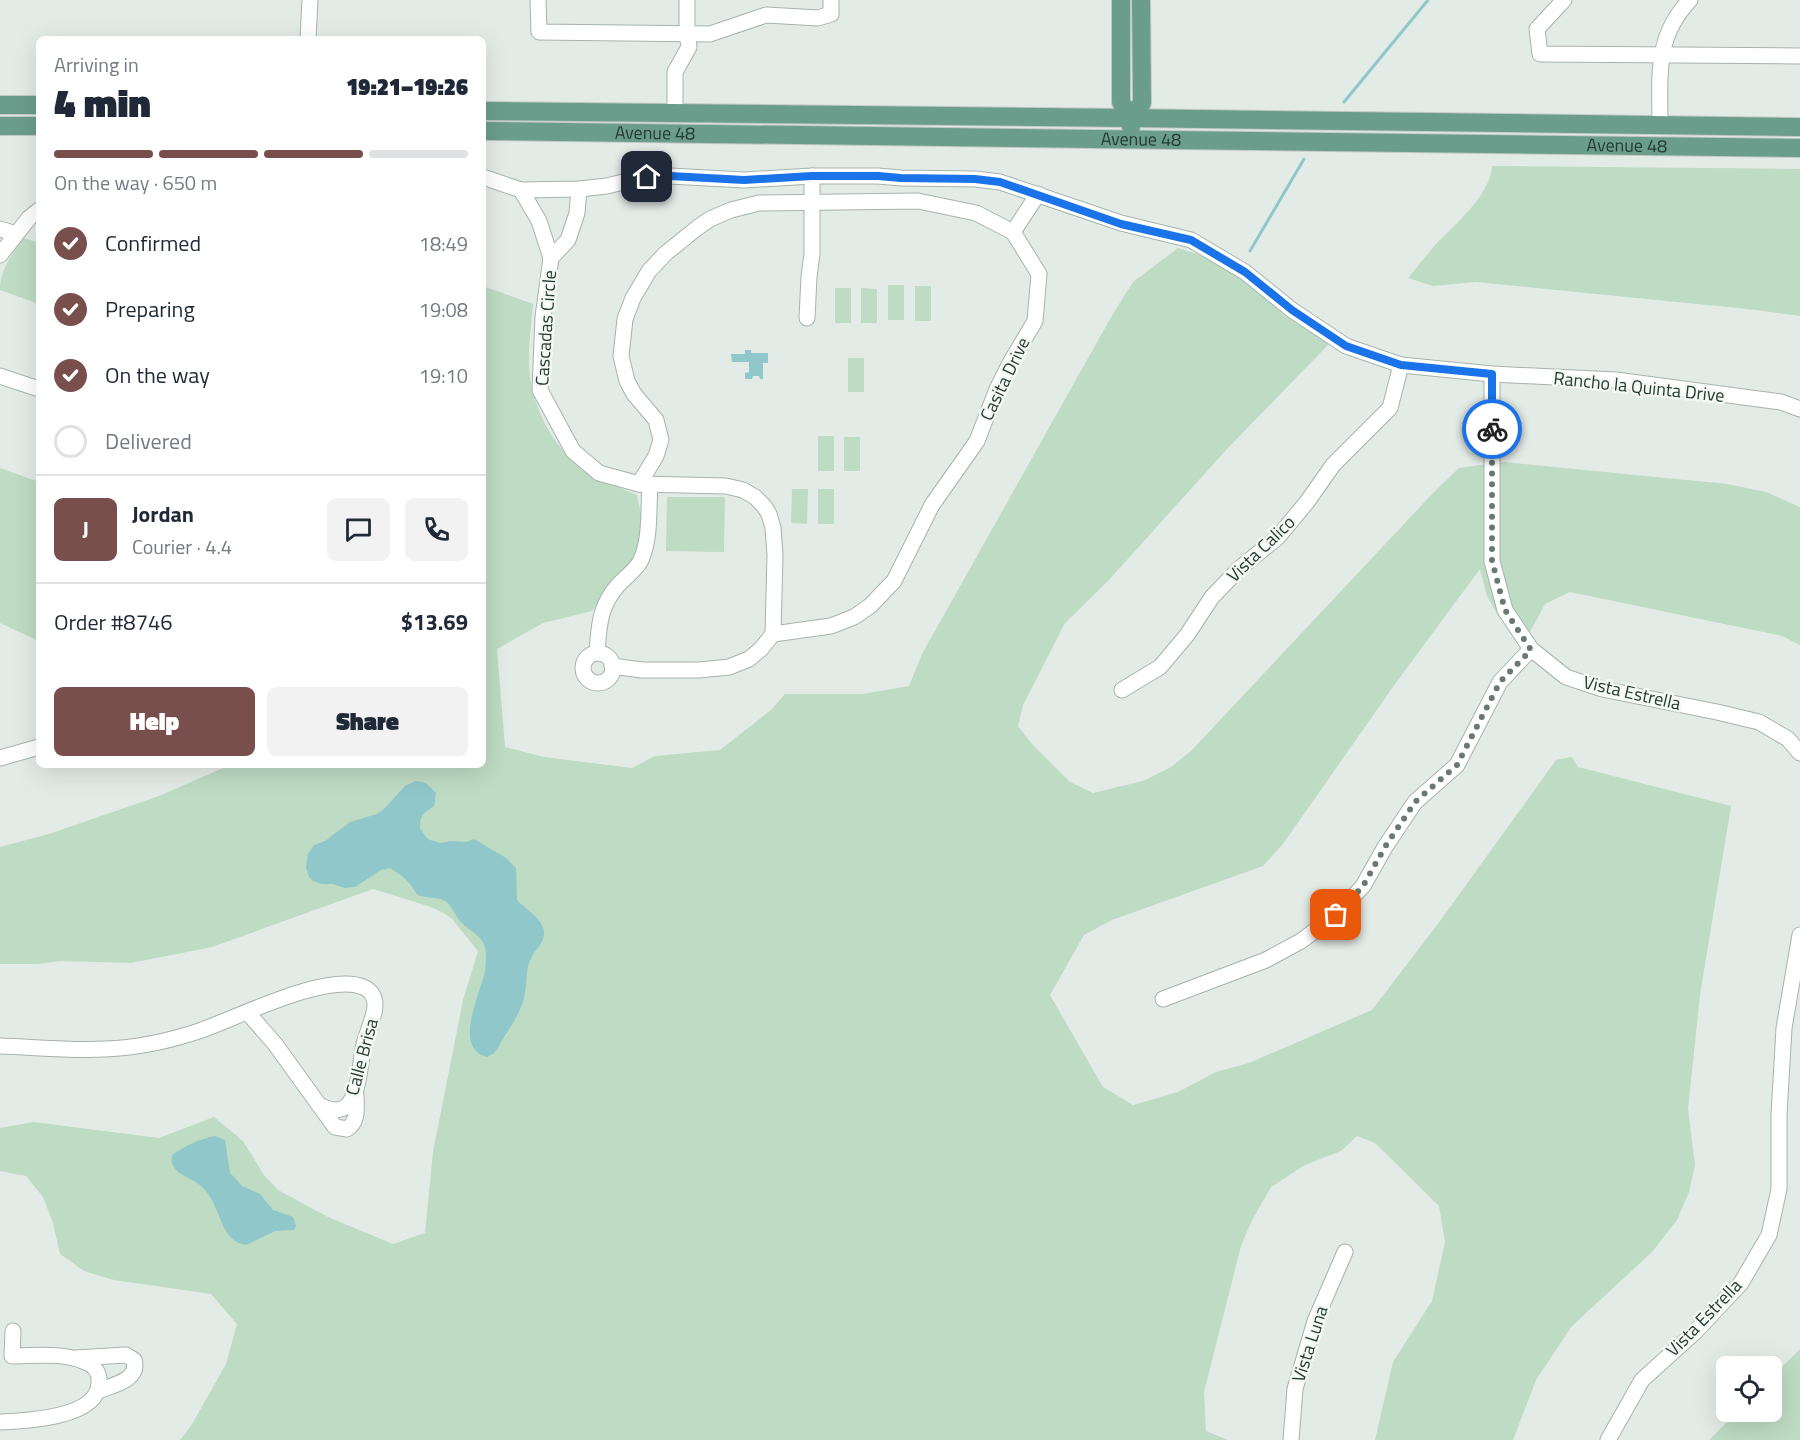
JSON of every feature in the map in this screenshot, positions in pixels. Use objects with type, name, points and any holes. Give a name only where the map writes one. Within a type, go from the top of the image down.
[{"type":"main road","points":[[1121,0],[1121,102],[1130,118],[1131,139]]},
{"type":"main road","points":[[1130,118],[1142,103],[1141,0]]},
{"type":"main road","points":[[0,105],[36,105]]},
{"type":"main road","name":"Avenue 48","points":[[486,111],[1800,128]]},
{"type":"main road","points":[[544,132],[579,124],[652,124],[666,120],[670,114],[689,128],[713,134]]},
{"type":"main road","points":[[0,126],[36,126]]},
{"type":"main road","points":[[1660,126],[1660,146]]},
{"type":"main road","name":"Avenue 48","points":[[486,131],[1797,147]]},
{"type":"street","points":[[308,36],[310,0]]},
{"type":"street","points":[[318,36],[319,0]]},
{"type":"street","points":[[538,0],[539,32],[710,34],[766,15],[818,18],[831,14],[831,0]]},
{"type":"street","points":[[670,114],[666,69],[687,33],[687,0]]},
{"type":"street","points":[[1564,0],[1537,28],[1540,54],[1800,56]]},
{"type":"street","points":[[1660,126],[1661,54],[1667,33],[1679,11],[1690,0]]},
{"type":"street","name":"Rancho la Quinta Drive","points":[[486,178],[521,190],[579,189],[607,186],[647,177],[670,176],[744,180],[812,176],[878,176],[1000,182],[1121,224],[1191,240],[1245,272],[1292,310],[1346,346],[1401,365],[1492,374],[1616,380],[1781,402],[1800,410]]},
{"type":"street","points":[[807,318],[812,254],[812,176]]},
{"type":"street","points":[[551,258],[568,240],[577,213],[579,189]]},
{"type":"street","name":"Cascadas Circle","points":[[521,190],[539,221],[551,258],[543,317],[540,390],[573,450],[599,473],[645,485],[726,486],[749,493],[764,506],[773,528],[775,555],[773,634]]},
{"type":"street","points":[[1012,232],[1038,194]]},
{"type":"street","name":"Casita Drive","points":[[645,485],[661,440],[656,420],[634,394],[627,381],[621,356],[625,319],[633,298],[649,271],[666,253],[710,219],[731,210],[759,203],[918,201],[976,213],[1012,232],[1039,274],[1035,321],[997,389],[976,441],[932,505],[894,581],[870,606],[854,617],[831,626],[773,634]]},
{"type":"street","points":[[1,253],[36,212]]},
{"type":"street","points":[[0,229],[16,234]]},
{"type":"street","name":"Vista Calico","points":[[1122,690],[1160,667],[1187,635],[1212,597],[1240,568],[1278,537],[1308,502],[1333,465],[1390,408],[1401,365]]},
{"type":"street","name":"Vista Estrella","points":[[1492,374],[1492,561],[1505,610],[1531,650],[1566,677],[1602,690],[1759,722],[1788,739],[1800,753]]},
{"type":"street","points":[[0,376],[36,387]]},
{"type":"street","points":[[597,653],[599,620],[605,603],[619,584],[638,565],[648,536],[645,485]]},
{"type":"street","points":[[612,666],[642,670],[699,670],[729,667],[749,659],[761,650],[773,634]]},
{"type":"street","points":[[1163,999],[1266,960],[1301,941],[1336,915],[1363,886],[1385,847],[1415,802],[1457,765],[1500,682],[1531,650]]},
{"type":"street","points":[[597,653],[607,657],[612,666],[612,673],[604,681],[597,683],[590,680],[584,672],[584,664],[590,656],[597,653]]},
{"type":"street","points":[[1,754],[36,748]]},
{"type":"street","name":"Vista Estrella","points":[[1608,1440],[1642,1380],[1695,1332],[1741,1283],[1769,1235],[1779,1189],[1779,1115],[1784,1028],[1800,935]]},
{"type":"street","name":"Calle Brisa","points":[[0,1046],[105,1049],[152,1043],[197,1032],[307,990],[331,985],[352,985],[369,990],[373,996],[375,1008],[363,1049],[356,1095],[350,1103],[335,1110],[319,1105],[248,1013]]},
{"type":"street","points":[[319,1105],[335,1127],[347,1129],[356,1118],[356,1095]]},
{"type":"street","name":"Vista Luna","points":[[1291,1440],[1295,1389],[1311,1332],[1345,1252]]},
{"type":"street","points":[[13,1331],[12,1356],[60,1356],[87,1362],[94,1367],[99,1378],[98,1391]]},
{"type":"street","points":[[0,1422],[33,1421],[59,1415],[89,1403],[98,1391],[126,1379],[136,1369],[134,1360],[126,1355],[73,1358]]},
{"type":"green space","points":[[1492,166],[1800,169],[1800,316],[1476,282],[1433,286],[1408,278],[1478,199],[1490,177]]},
{"type":"green space","points":[[24,238],[36,242],[36,303],[0,290],[2,275],[11,256]]},
{"type":"green space","points":[[1178,248],[1197,254],[1223,267],[1249,285],[1284,315],[1329,344],[1226,450],[1108,581],[1065,623],[1023,705],[1018,726],[1031,743],[1070,782],[1093,793],[1143,781],[1171,767],[1191,751],[1459,468],[1504,462],[1727,484],[1766,492],[1800,507],[1800,645],[1782,636],[1570,592],[1545,604],[1530,632],[1500,619],[1487,596],[1480,569],[1395,684],[1283,844],[1263,866],[1112,920],[1084,935],[1050,995],[1103,1087],[1133,1105],[1178,1092],[1216,1072],[1249,1063],[1372,1010],[1440,921],[1556,760],[1572,757],[1578,767],[1731,806],[1700,995],[1688,1109],[1695,1165],[1689,1192],[1677,1220],[1652,1252],[1571,1327],[1536,1380],[1513,1440],[1375,1440],[1393,1362],[1432,1301],[1445,1242],[1439,1206],[1375,1143],[1357,1136],[1341,1151],[1305,1165],[1271,1187],[1251,1222],[1241,1246],[1204,1392],[1206,1431],[1228,1440],[180,1440],[191,1426],[226,1364],[237,1324],[211,1294],[114,1280],[84,1271],[60,1254],[53,1223],[43,1197],[26,1176],[0,1171],[0,1128],[34,1122],[159,1138],[214,1117],[243,1141],[264,1175],[278,1190],[328,1217],[393,1244],[425,1233],[433,1152],[463,1000],[478,951],[452,919],[444,913],[373,889],[212,947],[131,963],[61,961],[37,964],[0,964],[0,847],[49,834],[159,796],[223,768],[486,768],[486,287],[533,304],[529,369],[533,392],[542,418],[566,454],[587,472],[637,495],[642,519],[638,553],[592,611],[543,623],[497,649],[505,747],[544,757],[632,768],[655,756],[720,750],[771,710],[785,694],[863,694],[909,686],[922,654],[1133,282]]},
{"type":"green space","points":[[888,285],[904,285],[904,320],[888,320]]},
{"type":"green space","points":[[915,286],[931,286],[931,321],[915,321]]},
{"type":"green space","points":[[835,288],[851,288],[851,323],[835,323]]},
{"type":"green space","points":[[861,288],[877,289],[877,323],[861,323]]},
{"type":"green space","points":[[848,358],[864,358],[864,392],[848,392]]},
{"type":"green space","points":[[818,436],[834,436],[834,471],[818,471]]},
{"type":"green space","points":[[844,437],[860,437],[860,471],[844,471]]},
{"type":"green space","points":[[0,468],[36,481],[36,640],[0,623]]},
{"type":"green space","points":[[792,489],[808,489],[807,524],[791,523]]},
{"type":"green space","points":[[818,489],[834,489],[834,524],[818,524]]},
{"type":"green space","points":[[667,497],[725,497],[724,552],[666,551]]},
{"type":"green space","points":[[1800,1349],[1800,1440],[1709,1440],[1727,1422],[1782,1422],[1782,1367]]},
{"type":"water","points":[[745,350],[751,350],[751,353],[768,353],[768,363],[763,363],[763,379],[753,376],[752,379],[745,379],[745,373],[749,372],[749,362],[732,362],[731,354],[745,354]]},
{"type":"water","points":[[416,781],[426,783],[436,793],[434,806],[423,814],[420,821],[420,828],[426,837],[441,843],[466,842],[474,839],[506,858],[516,868],[517,900],[537,918],[544,931],[543,939],[529,964],[520,1010],[497,1049],[487,1057],[477,1052],[471,1043],[470,1032],[471,1019],[485,971],[485,946],[480,938],[460,921],[449,904],[440,899],[420,896],[404,878],[390,868],[381,870],[355,887],[344,888],[313,881],[306,867],[308,854],[314,845],[325,841],[350,822],[377,814],[405,786]]},
{"type":"water","points":[[215,1136],[225,1140],[230,1173],[242,1186],[260,1194],[273,1210],[293,1217],[296,1226],[294,1230],[275,1231],[246,1245],[236,1242],[229,1235],[204,1188],[178,1171],[172,1160],[172,1155],[182,1149]]},
{"type":"waterway","points":[[1344,102],[1428,0]]},
{"type":"waterway","points":[[1250,251],[1304,159]]},
{"type":"way so far","points":[[1336,915],[1363,886],[1385,847],[1415,802],[1457,765],[1500,682],[1531,650],[1505,610],[1492,561],[1492,429]]},
{"type":"route","points":[[647,177],[744,180],[812,176],[878,176],[1000,182],[1121,224],[1191,240],[1245,272],[1292,310],[1346,346],[1401,365],[1492,374],[1492,429]]}]
